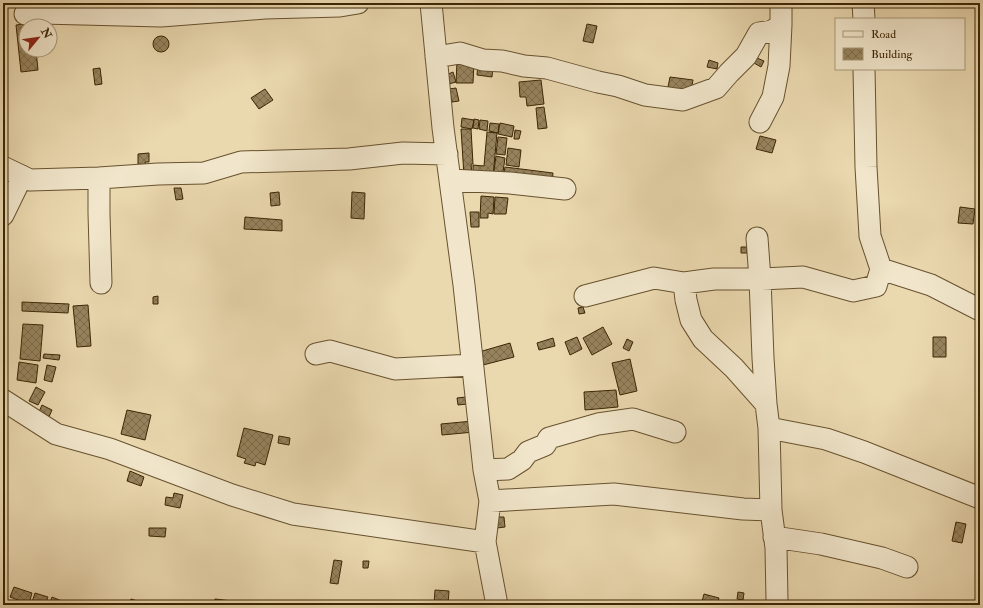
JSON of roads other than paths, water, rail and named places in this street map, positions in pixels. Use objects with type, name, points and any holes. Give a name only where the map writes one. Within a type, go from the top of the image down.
[{"type":"street","points":[[25,14],[42,13],[161,16],[265,8],[340,6],[358,3]]},
{"type":"street","points":[[431,3],[443,128],[464,285],[484,470],[490,501],[485,542],[497,605]]},
{"type":"street","points":[[760,122],[773,97],[779,66],[782,3]]},
{"type":"street","points":[[863,3],[864,18]]},
{"type":"street","points":[[436,57],[460,53],[483,60],[502,61],[524,66],[547,68],[645,94],[683,100],[716,88],[746,56],[759,33],[772,31],[780,25]]},
{"type":"street","points":[[585,296],[654,278],[684,283],[714,279],[803,277],[853,291],[876,286],[881,269],[870,236],[866,166],[864,70]]},
{"type":"street","points":[[3,167],[30,180],[99,178],[204,173],[242,162],[349,159],[403,153],[447,154]]},
{"type":"street","points":[[3,215],[22,176]]},
{"type":"street","points":[[99,178],[98,212],[100,283]]},
{"type":"street","points":[[450,180],[510,183],[565,189]]},
{"type":"street","points":[[757,238],[762,350],[768,428],[771,510],[776,548],[776,605]]},
{"type":"street","points":[[881,269],[931,285],[980,310]]},
{"type":"street","points":[[684,283],[691,320],[703,338],[734,368],[766,404]]},
{"type":"street","points":[[316,354],[330,351],[395,369],[472,365]]},
{"type":"street","points":[[3,400],[56,434],[110,449],[232,495],[293,514],[485,542]]},
{"type":"street","points":[[484,470],[508,470],[522,460],[528,452],[545,445],[549,438],[598,424],[633,419],[675,432]]},
{"type":"street","points":[[768,428],[826,439],[864,452],[980,498]]},
{"type":"street","points":[[490,501],[614,494],[743,509],[771,510]]},
{"type":"street","points":[[774,537],[821,544],[882,558],[906,567]]}]
